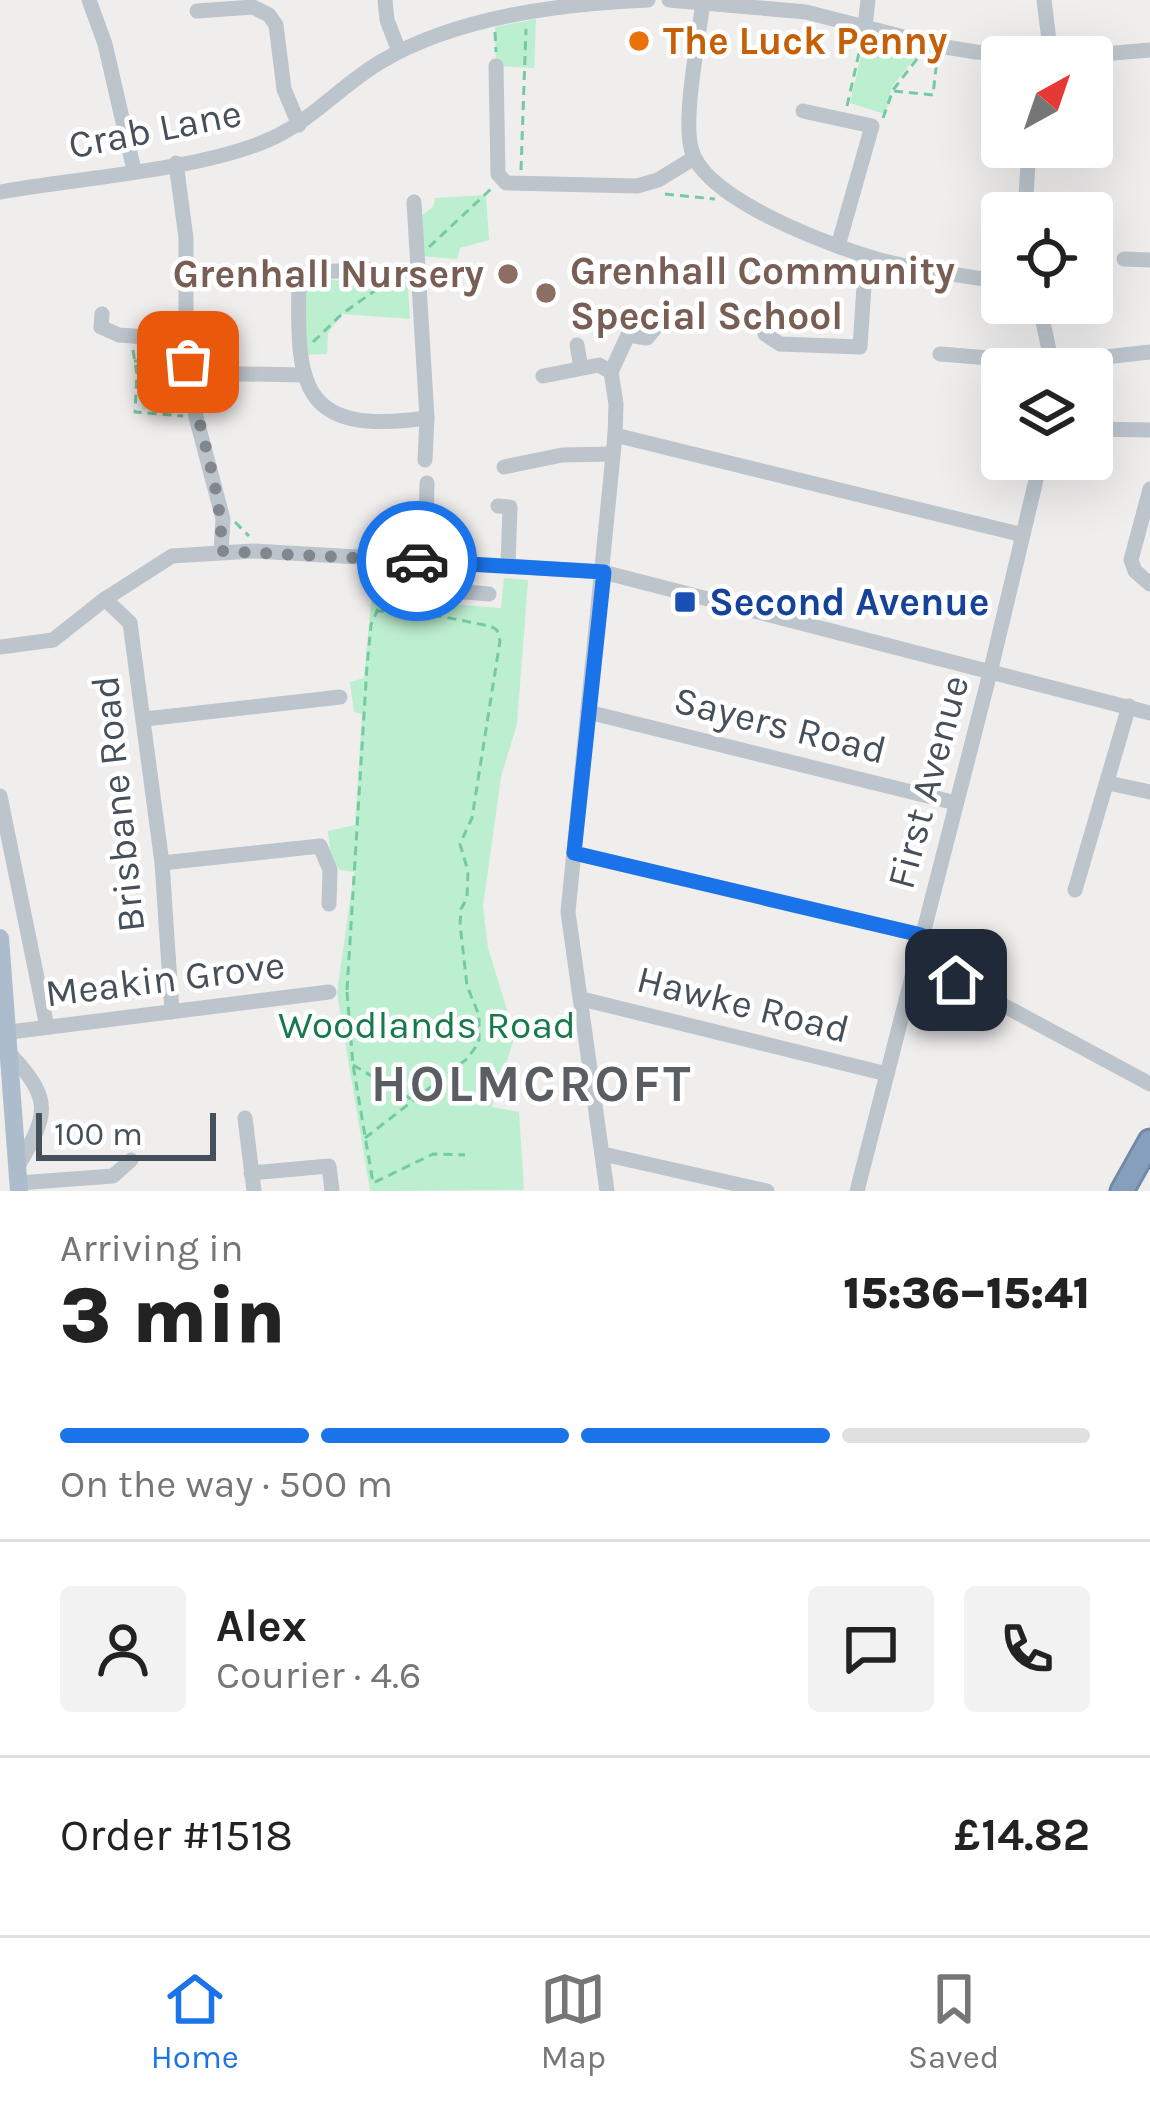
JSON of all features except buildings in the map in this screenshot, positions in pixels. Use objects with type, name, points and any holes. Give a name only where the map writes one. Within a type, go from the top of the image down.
[{"type":"highway","points":[[1122,1191],[1150,1141]]},
{"type":"main road","points":[[0,938],[10,1032],[8,1105],[18,1180]]},
{"type":"street","points":[[89,0],[113,72],[134,170]]},
{"type":"street","points":[[386,0],[387,20],[399,51]]},
{"type":"street","name":"Crab Lane","points":[[0,192],[241,151],[298,125],[399,51],[526,14],[608,1],[649,0]]},
{"type":"street","points":[[669,0],[806,12],[934,45],[981,51]]},
{"type":"street","points":[[866,26],[868,0]]},
{"type":"street","points":[[1044,0],[1048,36]]},
{"type":"street","points":[[703,1],[689,129],[694,158],[710,179],[763,212],[838,246],[866,256],[981,278]]},
{"type":"street","points":[[197,11],[253,8],[268,15],[276,25],[284,89],[298,125]]},
{"type":"street","points":[[1113,52],[1150,50]]},
{"type":"street","points":[[496,66],[498,174],[506,183],[649,184],[694,158]]},
{"type":"street","points":[[803,111],[872,126],[838,246]]},
{"type":"street","points":[[176,163],[186,238],[185,340],[196,417],[223,519],[221,551]]},
{"type":"street","points":[[414,202],[427,418],[425,460]]},
{"type":"street","points":[[765,334],[780,344],[860,347],[866,256]]},
{"type":"street","points":[[1124,259],[1150,260]]},
{"type":"street","points":[[368,269],[306,273],[299,283],[298,355],[304,375],[325,410],[336,417],[427,418]]},
{"type":"street","points":[[102,314],[101,328],[126,336],[185,340]]},
{"type":"street","points":[[607,1191],[568,912],[615,436],[611,372],[628,335],[647,338],[661,321]]},
{"type":"street","points":[[577,345],[581,368]]},
{"type":"street","points":[[1113,357],[1150,352]]},
{"type":"street","points":[[940,353],[981,358]]},
{"type":"street","points":[[543,376],[599,364],[611,372]]},
{"type":"street","points":[[189,368],[304,375]]},
{"type":"street","points":[[1113,429],[1150,430]]},
{"type":"street","points":[[615,436],[1023,535]]},
{"type":"street","points":[[504,466],[562,455],[613,454]]},
{"type":"street","name":"First Avenue","points":[[857,1191],[1036,480]]},
{"type":"street","points":[[425,562],[427,483]]},
{"type":"street","points":[[1150,489],[1131,560],[1135,571],[1150,584]]},
{"type":"street","points":[[498,506],[510,507],[508,566]]},
{"type":"street","points":[[0,646],[52,640],[172,556],[253,551],[393,559],[604,572],[1150,712]]},
{"type":"street","points":[[443,564],[442,590],[489,594]]},
{"type":"street","name":"Brisbane Road","points":[[105,599],[130,623],[162,863],[172,1012]]},
{"type":"street","points":[[145,719],[340,697]]},
{"type":"street","points":[[1076,890],[1130,706]]},
{"type":"street","name":"Sayers Road","points":[[588,712],[956,802]]},
{"type":"street","points":[[1108,783],[1150,792]]},
{"type":"street","points":[[0,796],[47,1027]]},
{"type":"street","points":[[162,863],[320,846],[330,870],[329,904]]},
{"type":"street","points":[[574,853],[921,935]]},
{"type":"street","points":[[917,959],[1150,1084]]},
{"type":"street","name":"Meakin Grove","points":[[10,1032],[329,992]]},
{"type":"street","name":"Hawke Road","points":[[582,999],[887,1074]]},
{"type":"street","points":[[11,1054],[36,1082],[41,1107],[41,1127],[18,1180],[113,1176],[131,1160]]},
{"type":"street","points":[[245,1118],[254,1191]]},
{"type":"street","points":[[603,1154],[767,1191]]},
{"type":"street","points":[[251,1172],[329,1166],[332,1191]]},
{"type":"path","points":[[520,183],[526,14]]},
{"type":"path","points":[[496,21],[496,66]]},
{"type":"path","points":[[844,118],[866,26]]},
{"type":"path","points":[[892,90],[933,94],[934,45]]},
{"type":"path","points":[[872,126],[887,114],[892,90],[934,45]]},
{"type":"path","points":[[298,355],[342,314],[415,263],[502,179]]},
{"type":"path","points":[[649,184],[653,193],[714,199],[725,189]]},
{"type":"path","points":[[368,269],[415,263]]},
{"type":"path","points":[[126,336],[137,374],[135,412],[196,417]]},
{"type":"path","points":[[132,361],[189,368]]},
{"type":"path","points":[[223,519],[232,518],[253,540],[253,551]]},
{"type":"path","points":[[370,1191],[373,1183],[353,1065],[347,990],[369,643],[393,559]]},
{"type":"path","points":[[389,579],[416,612]]},
{"type":"path","points":[[429,614],[442,590]]},
{"type":"path","points":[[365,1138],[468,1058],[480,1038],[478,1010],[464,970],[460,918],[468,871],[460,844],[471,824],[500,641],[497,630],[490,626],[416,612],[377,611]]},
{"type":"path","points":[[353,1065],[413,1100]]},
{"type":"path","points":[[373,1183],[433,1154],[465,1155]]},
{"type":"green space","points":[[536,19],[534,68],[496,66],[495,27]]},
{"type":"green space","points":[[866,35],[920,51],[892,87],[885,114],[850,103]]},
{"type":"green space","points":[[486,195],[489,240],[460,248],[457,259],[419,256],[417,219],[433,207],[435,198]]},
{"type":"green space","points":[[378,274],[407,275],[410,319],[342,314],[328,333],[327,354],[299,355],[305,285],[333,280],[377,282]]},
{"type":"green space","points":[[159,345],[177,352],[185,413],[142,409],[138,366],[149,366],[151,349]]},
{"type":"green space","name":"Woodlands Road","points":[[374,569],[435,573],[434,603],[501,608],[504,578],[528,580],[517,724],[501,777],[483,906],[488,948],[515,1036],[492,1107],[519,1112],[524,1190],[370,1191],[337,993],[354,872],[340,870],[331,859],[328,831],[355,825],[362,714],[354,712],[350,682],[364,678]]},
{"type":"way so far","points":[[188,362],[196,417],[223,519],[221,551],[417,561]]},
{"type":"place","name":"The Luck Penny","points":[[639,41]]},
{"type":"place","name":"Grenhall Nursery","points":[[508,274]]},
{"type":"place","name":"Grenhall Community Special School","points":[[546,293]]},
{"type":"place","name":"Second Avenue","points":[[685,602]]},
{"type":"district","name":"HOLMCROFT","points":[[532,1084]]},
{"type":"route","points":[[417,561],[604,572],[574,853],[921,935],[917,959],[956,980]]}]
